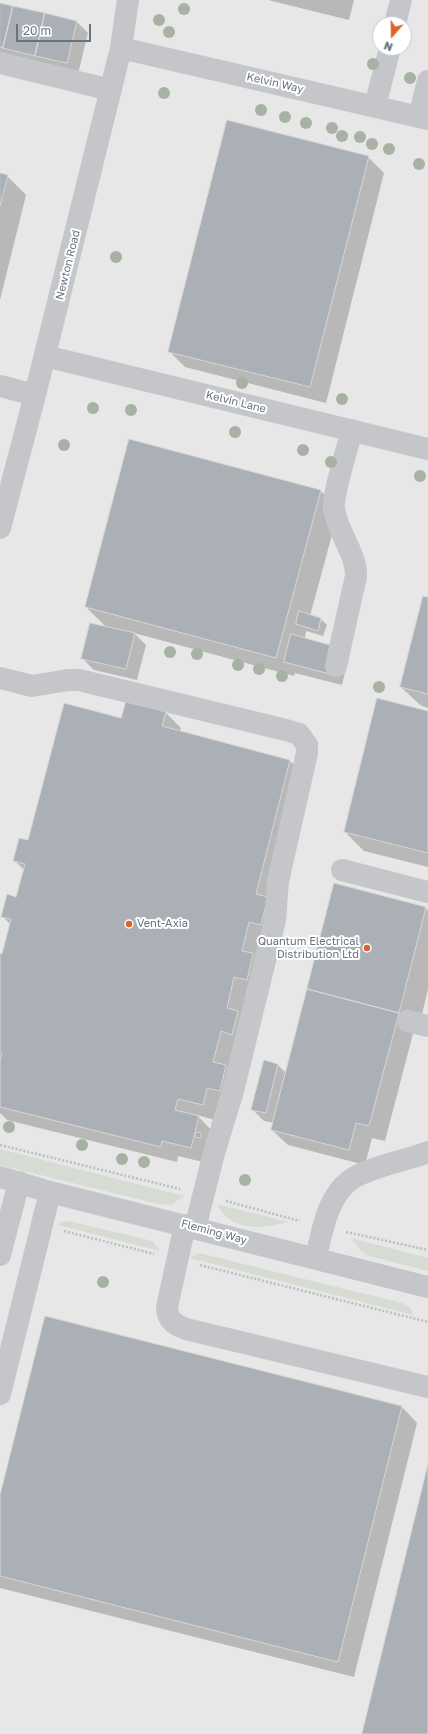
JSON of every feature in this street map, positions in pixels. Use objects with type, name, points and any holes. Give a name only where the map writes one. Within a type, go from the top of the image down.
[{"type":"street","name":"Newton Road","points":[[0,528],[45,356],[111,90],[121,48],[128,0]]},
{"type":"street","points":[[397,16],[401,0]]},
{"type":"street","name":"Kelvin Way","points":[[121,48],[423,118]]},
{"type":"street","points":[[375,106],[388,56]]},
{"type":"street","points":[[0,63],[111,90]]},
{"type":"street","points":[[423,118],[428,81]]},
{"type":"street","name":"Kelvin Lane","points":[[45,356],[428,448]]},
{"type":"street","points":[[0,386],[35,395]]},
{"type":"street","points":[[336,666],[356,576],[355,566],[333,508],[352,430]]},
{"type":"street","points":[[0,678],[32,686],[68,680],[79,680],[286,730],[299,734],[307,745],[307,753],[278,881],[275,920],[233,1091],[178,1260],[167,1311],[171,1320],[180,1326],[428,1388]]},
{"type":"street","points":[[342,870],[428,892]]},
{"type":"street","points":[[316,1258],[329,1210],[348,1182],[361,1174],[428,1152]]},
{"type":"street","points":[[2,1243],[9,1180]]},
{"type":"street","name":"Fleming Way","points":[[9,1180],[50,1192],[428,1287]]},
{"type":"street","points":[[0,1394],[50,1192]]},
{"type":"path","points":[[41,1225],[428,1322]]},
{"type":"shaded area","points":[[0,0],[428,0],[428,1734],[0,1734]]},
{"type":"shaded area","points":[[0,1149],[184,1196],[171,1205],[158,1204],[0,1165]]},
{"type":"shaded area","points":[[217,1204],[288,1222],[258,1227],[239,1224],[230,1220]]},
{"type":"shaded area","points":[[68,1221],[145,1239],[153,1242],[160,1251],[58,1225],[61,1222]]},
{"type":"shaded area","points":[[351,1238],[428,1258],[428,1271],[369,1256],[360,1250]]},
{"type":"shaded area","points":[[199,1253],[402,1303],[410,1307],[413,1315],[190,1258]]},
{"type":"building","points":[[0,3],[13,6],[3,48],[0,47]]},
{"type":"building","points":[[13,6],[45,13],[35,56],[3,48]]},
{"type":"building","points":[[45,13],[77,21],[67,63],[35,56]]},
{"type":"building","points":[[227,120],[369,156],[310,387],[168,352]]},
{"type":"building","points":[[0,173],[8,175],[0,206]]},
{"type":"building","points":[[129,439],[321,490],[276,658],[85,607]]},
{"type":"building","points":[[423,596],[428,597],[428,694],[400,687]]},
{"type":"building","points":[[299,611],[321,618],[318,631],[296,624]]},
{"type":"building","points":[[90,623],[135,633],[126,669],[81,659]]},
{"type":"building","points":[[291,634],[337,647],[330,674],[284,662]]},
{"type":"building","points":[[377,698],[428,711],[428,853],[344,832]]},
{"type":"building","name":"Vent-Axia","points":[[126,701],[166,712],[162,726],[290,760],[256,894],[268,897],[261,925],[249,922],[242,951],[253,953],[247,980],[234,977],[227,1008],[238,1011],[232,1035],[221,1031],[213,1062],[226,1065],[220,1091],[207,1088],[203,1105],[178,1099],[175,1110],[199,1116],[191,1148],[162,1141],[161,1147],[0,1107],[0,1061],[2,1054],[0,1054],[0,953],[2,954],[11,919],[1,917],[7,894],[16,897],[25,864],[13,861],[19,838],[28,840],[64,703],[121,718]]},
{"type":"building","name":"Quantum Electrical Distribution Ltd","points":[[334,883],[426,907],[399,1013],[307,989]]},
{"type":"building","points":[[307,989],[399,1013],[369,1126],[356,1123],[349,1150],[271,1130]]},
{"type":"building","points":[[264,1060],[278,1064],[266,1113],[251,1110]]},
{"type":"building","points":[[198,1132],[201,1135],[198,1138],[195,1135]]},
{"type":"building","points":[[45,1316],[402,1406],[338,1662],[0,1576],[0,1495]]},
{"type":"building","points":[[428,1464],[428,1734],[362,1734]]},
{"type":"place","name":"Vent-Axia","points":[[129,924]]},
{"type":"place","name":"Quantum Electrical Distribution Ltd","points":[[367,948]]}]
